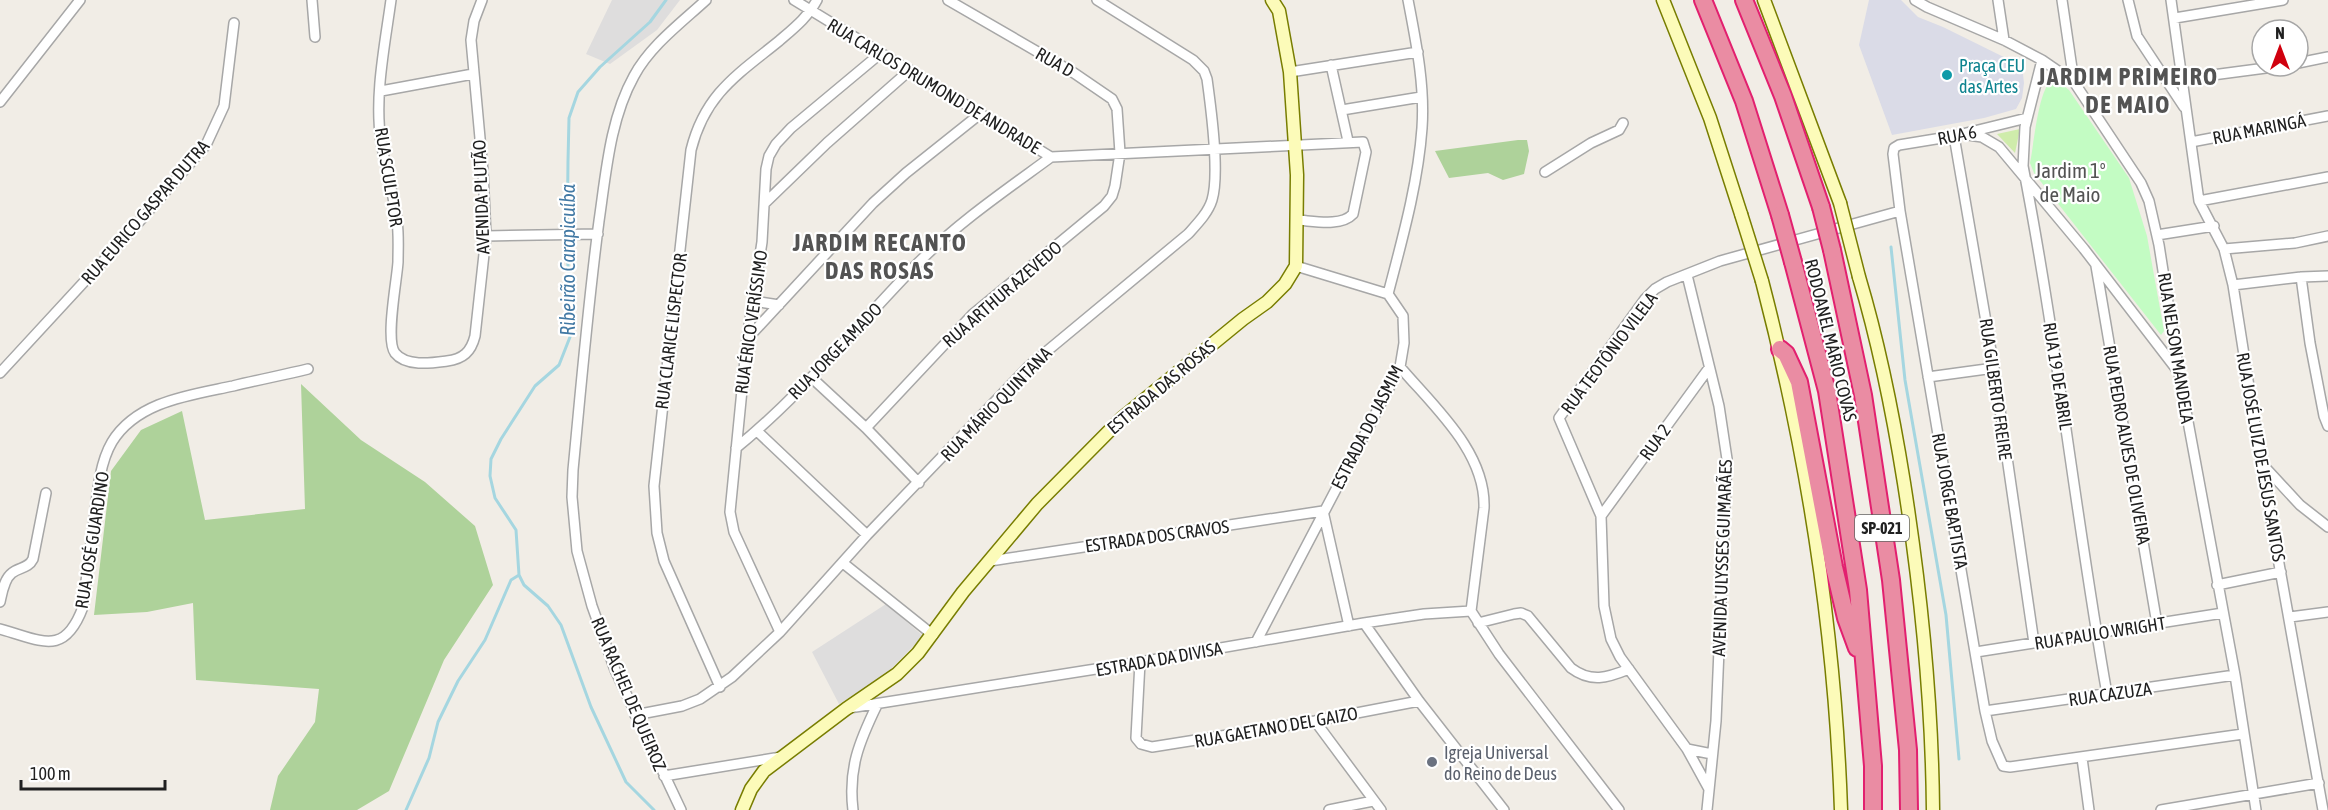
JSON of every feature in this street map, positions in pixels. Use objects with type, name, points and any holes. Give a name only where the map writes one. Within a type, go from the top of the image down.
[{"type":"highway","name":"RODOANEL MÁRIO COVAS","points":[[1703,0],[1744,101],[1780,215],[1827,391],[1858,590],[1873,766],[1874,810]]},
{"type":"highway","name":"RODOANEL MÁRIO COVAS","points":[[1744,0],[1783,96],[1821,207],[1863,395],[1891,580],[1908,750],[1909,810]]},
{"type":"highway","points":[[1780,349],[1786,354],[1799,382],[1846,618],[1865,668]]},
{"type":"main road","points":[[1272,0],[1278,11],[1290,72],[1297,175],[1296,266]]},
{"type":"main road","points":[[1663,0],[1710,118],[1762,281],[1780,349],[1799,438],[1818,549],[1834,686],[1841,810]]},
{"type":"main road","points":[[1764,0],[1839,202],[1869,308],[1890,406],[1914,554],[1929,698],[1933,810]]},
{"type":"main road","name":"ESTRADA DAS ROSAS","points":[[742,810],[751,789],[764,771],[897,674],[918,653],[963,592],[1061,477],[1122,418],[1233,326],[1268,302],[1285,284],[1296,266]]},
{"type":"street","points":[[0,102],[80,0]]},
{"type":"street","points":[[312,0],[315,38]]},
{"type":"street","name":"RUA SCULPTOR","points":[[391,0],[381,91],[381,140],[398,228],[398,264],[392,346],[396,353],[407,361],[429,363]]},
{"type":"street","name":"AVENIDA PLUTÃO","points":[[429,363],[456,360],[472,347],[486,236],[483,171],[471,40],[474,21],[482,0]]},
{"type":"street","name":"RUA RACHEL DE QUEIROZ","points":[[681,810],[615,670],[589,597],[577,551],[572,497],[598,234],[612,138],[620,107],[634,75],[652,51],[706,0]]},
{"type":"street","name":"RUA CARLOS DRUMOND DE ANDRADE","points":[[794,0],[1052,157],[1348,141]]},
{"type":"street","points":[[811,12],[817,0]]},
{"type":"street","name":"RUA D","points":[[948,0],[1074,73],[1112,99],[1117,109],[1120,153]]},
{"type":"street","name":"RUA MÁRIO QUINTANA","points":[[635,715],[682,706],[720,687],[780,632],[867,536],[1029,366],[1188,234],[1204,215],[1212,201],[1214,188],[1214,148],[1207,79],[1204,71],[1193,60],[1097,0]]},
{"type":"street","points":[[1296,266],[1388,294],[1411,201],[1422,128],[1418,52],[1408,0]]},
{"type":"street","name":"RUA NELSON MANDELA","points":[[1915,0],[2004,40],[2042,60],[2073,82],[2141,183],[2149,201],[2157,235],[2179,373],[2235,675],[2256,810]]},
{"type":"street","points":[[1936,0],[1938,12]]},
{"type":"street","points":[[1998,0],[2004,40]]},
{"type":"street","points":[[2062,0],[2073,82]]},
{"type":"street","points":[[2128,0],[2137,36],[2186,109]]},
{"type":"street","name":"RUA JOSÉ LUIZ DE JESUS SANTOS","points":[[2171,0],[2199,201],[2214,225],[2224,249],[2233,285],[2261,463],[2323,810]]},
{"type":"street","points":[[2175,18],[2233,4],[2283,0]]},
{"type":"street","name":"RUA CLARICE LISPECTOR","points":[[720,687],[664,561],[657,532],[654,486],[692,150],[696,131],[705,112],[723,86],[796,27],[811,12]]},
{"type":"street","name":"RUA EURICO GASPAR DUTRA","points":[[0,373],[131,231],[206,145],[224,106],[234,23]]},
{"type":"street","points":[[1290,72],[1418,52]]},
{"type":"street","name":"RUA ÉRICO VERÍSSIMO","points":[[780,632],[734,532],[730,512],[747,339],[765,203],[766,168],[769,156],[776,144],[791,128],[881,53]]},
{"type":"street","points":[[2310,61],[2328,57]]},
{"type":"street","name":"RUA 19 DE ABRIL","points":[[2042,60],[2027,118],[2023,147],[2025,179],[2107,694]]},
{"type":"street","points":[[1298,220],[1340,221],[1348,219],[1353,214],[1366,147],[1363,142],[1348,141],[1331,65]]},
{"type":"street","points":[[765,203],[827,143],[910,70]]},
{"type":"street","points":[[2182,79],[2250,70]]},
{"type":"street","points":[[381,91],[474,74]]},
{"type":"street","points":[[1342,110],[1421,97]]},
{"type":"street","points":[[747,339],[873,203],[906,172],[980,114]]},
{"type":"street","name":"RUA MARINGÁ","points":[[2191,142],[2328,116]]},
{"type":"street","name":"RUA 6","points":[[1893,154],[1894,148],[1899,145],[1959,136],[2027,118]]},
{"type":"street","points":[[1545,172],[1591,143],[1619,130],[1623,123]]},
{"type":"street","points":[[1959,136],[1982,137],[1999,147],[2179,373]]},
{"type":"street","name":"RUA GILBERTO FREIRE","points":[[1959,136],[2034,643]]},
{"type":"street","name":"RUA ARTHUR AZEVEDO","points":[[866,428],[972,315],[1104,206],[1115,186],[1120,153]]},
{"type":"street","name":"RUA JORGE BAPTISTA","points":[[1893,154],[1900,211],[1992,741],[2003,766],[2082,758]]},
{"type":"street","name":"RUA JORGE AMADO","points":[[736,448],[812,378],[919,262],[945,238],[988,202],[1052,157]]},
{"type":"street","points":[[2199,201],[2328,177]]},
{"type":"street","name":"RUA TEOTÔNIO VILELA","points":[[1709,789],[1687,749],[1616,648],[1607,625],[1604,606],[1600,516],[1559,418],[1645,299],[1667,282],[1720,261],[1900,211]]},
{"type":"street","points":[[2157,235],[2214,225]]},
{"type":"street","points":[[486,236],[598,234]]},
{"type":"street","points":[[2224,249],[2295,243],[2328,236]]},
{"type":"street","name":"RUA PEDRO ALVES DE OLIVEIRA","points":[[2096,266],[2157,624]]},
{"type":"street","name":"AVENIDA ULYSSES GUIMARÃES","points":[[1688,274],[1719,406],[1727,459],[1716,721],[1707,810]]},
{"type":"street","points":[[2233,285],[2328,276]]},
{"type":"street","points":[[2301,277],[2310,343],[2324,417],[2328,426]]},
{"type":"street","name":"ESTRADA DO JASMIM","points":[[1256,642],[1400,367],[1404,343],[1403,316],[1388,294]]},
{"type":"street","points":[[753,301],[779,304]]},
{"type":"street","points":[[1400,367],[1461,440],[1473,457],[1481,477],[1485,494],[1472,611],[1498,654],[1619,810]]},
{"type":"street","name":"RUA 2","points":[[1600,516],[1709,368]]},
{"type":"street","points":[[1928,377],[1994,368]]},
{"type":"street","name":"RUA JOSÉ GUARDINO","points":[[0,629],[48,642],[59,641],[69,635],[83,608],[103,465],[111,443],[135,417],[158,405],[184,397],[308,369]]},
{"type":"street","points":[[812,378],[866,428],[919,483]]},
{"type":"street","points":[[757,431],[867,536]]},
{"type":"street","points":[[2261,463],[2300,505],[2328,527]]},
{"type":"street","points":[[0,602],[6,581],[11,573],[30,564],[33,559],[46,493]]},
{"type":"street","points":[[1323,511],[1349,626]]},
{"type":"street","name":"ESTRADA DOS CRAVOS","points":[[990,561],[1323,511]]},
{"type":"street","points":[[843,563],[933,635]]},
{"type":"street","points":[[2217,585],[2281,572]]},
{"type":"street","name":"ESTRADA DA DIVISA","points":[[846,709],[1364,623],[1425,614],[1472,611]]},
{"type":"street","points":[[2290,617],[2328,612]]},
{"type":"street","points":[[1478,623],[1521,613],[1528,616],[1571,668],[1580,675],[1592,679],[1604,678],[1629,669]]},
{"type":"street","name":"RUA PAULO WRIGHT","points":[[1976,652],[2223,613]]},
{"type":"street","points":[[1364,623],[1419,700],[1504,810]]},
{"type":"street","name":"RUA GAETANO DEL GAIZO","points":[[1140,662],[1136,738],[1142,744],[1152,747],[1315,721],[1419,700]]},
{"type":"street","name":"RUA CAZUZA","points":[[1985,711],[2235,675]]},
{"type":"street","points":[[853,810],[851,792],[853,766],[860,740],[877,705]]},
{"type":"street","points":[[1315,721],[1381,810]]},
{"type":"street","points":[[2089,810],[2082,758],[2243,734]]},
{"type":"street","points":[[1687,749],[1712,754]]},
{"type":"street","points":[[664,776],[781,757]]},
{"type":"street","points":[[2161,810],[2319,783]]},
{"type":"street","points":[[1329,810],[1373,801]]},
{"type":"shaded area","points":[[612,0],[680,0],[657,30],[610,64],[586,54]]},
{"type":"shaded area","name":"Praça CEU das Artes","points":[[1869,0],[1901,0],[1918,17],[2022,66],[2024,83],[2022,98],[2016,109],[1984,118],[1892,135],[1859,45]]},
{"type":"shaded area","points":[[886,604],[923,636],[883,677],[839,704],[812,652]]},
{"type":"green space","points":[[2054,78],[2069,90],[2129,178],[2147,236],[2164,331],[2161,335],[2034,173],[2030,163],[2040,104],[2044,92]]},
{"type":"green space","points":[[2020,129],[2015,153],[1997,134]]},
{"type":"green space","points":[[1527,140],[1529,151],[1524,174],[1503,180],[1488,173],[1449,178],[1435,151]]},
{"type":"green space","points":[[301,384],[361,440],[425,482],[475,526],[493,585],[444,660],[389,791],[357,810],[270,810],[278,776],[315,722],[319,689],[196,680],[193,603],[147,612],[94,615],[111,471],[141,430],[182,411],[205,520],[305,509]]},
{"type":"waterway","name":"Ribeirão Carapicuíba","points":[[654,810],[626,782],[591,707],[561,625],[548,606],[524,585],[519,575],[516,530],[495,498],[490,476],[491,459],[501,439],[535,386],[559,365],[570,337],[571,293],[567,256],[569,118],[578,92],[600,67],[650,22],[666,0]]},
{"type":"waterway","points":[[1891,247],[1905,380],[1946,615],[1959,759]]},
{"type":"waterway","points":[[406,810],[429,758],[438,722],[458,681],[485,640],[511,580],[519,575]]},
{"type":"place","name":"Praça CEU das Artes","points":[[1947,75]]},
{"type":"place","name":"Igreja Universal do Reino de Deus","points":[[1432,762]]},
{"type":"district","name":"JARDIM PRIMEIRO DE MAIO","points":[[2128,90]]},
{"type":"district","name":"Jardim 1º de Maio","points":[[2070,182]]},
{"type":"district","name":"JARDIM RECANTO DAS ROSAS","points":[[880,256]]}]
